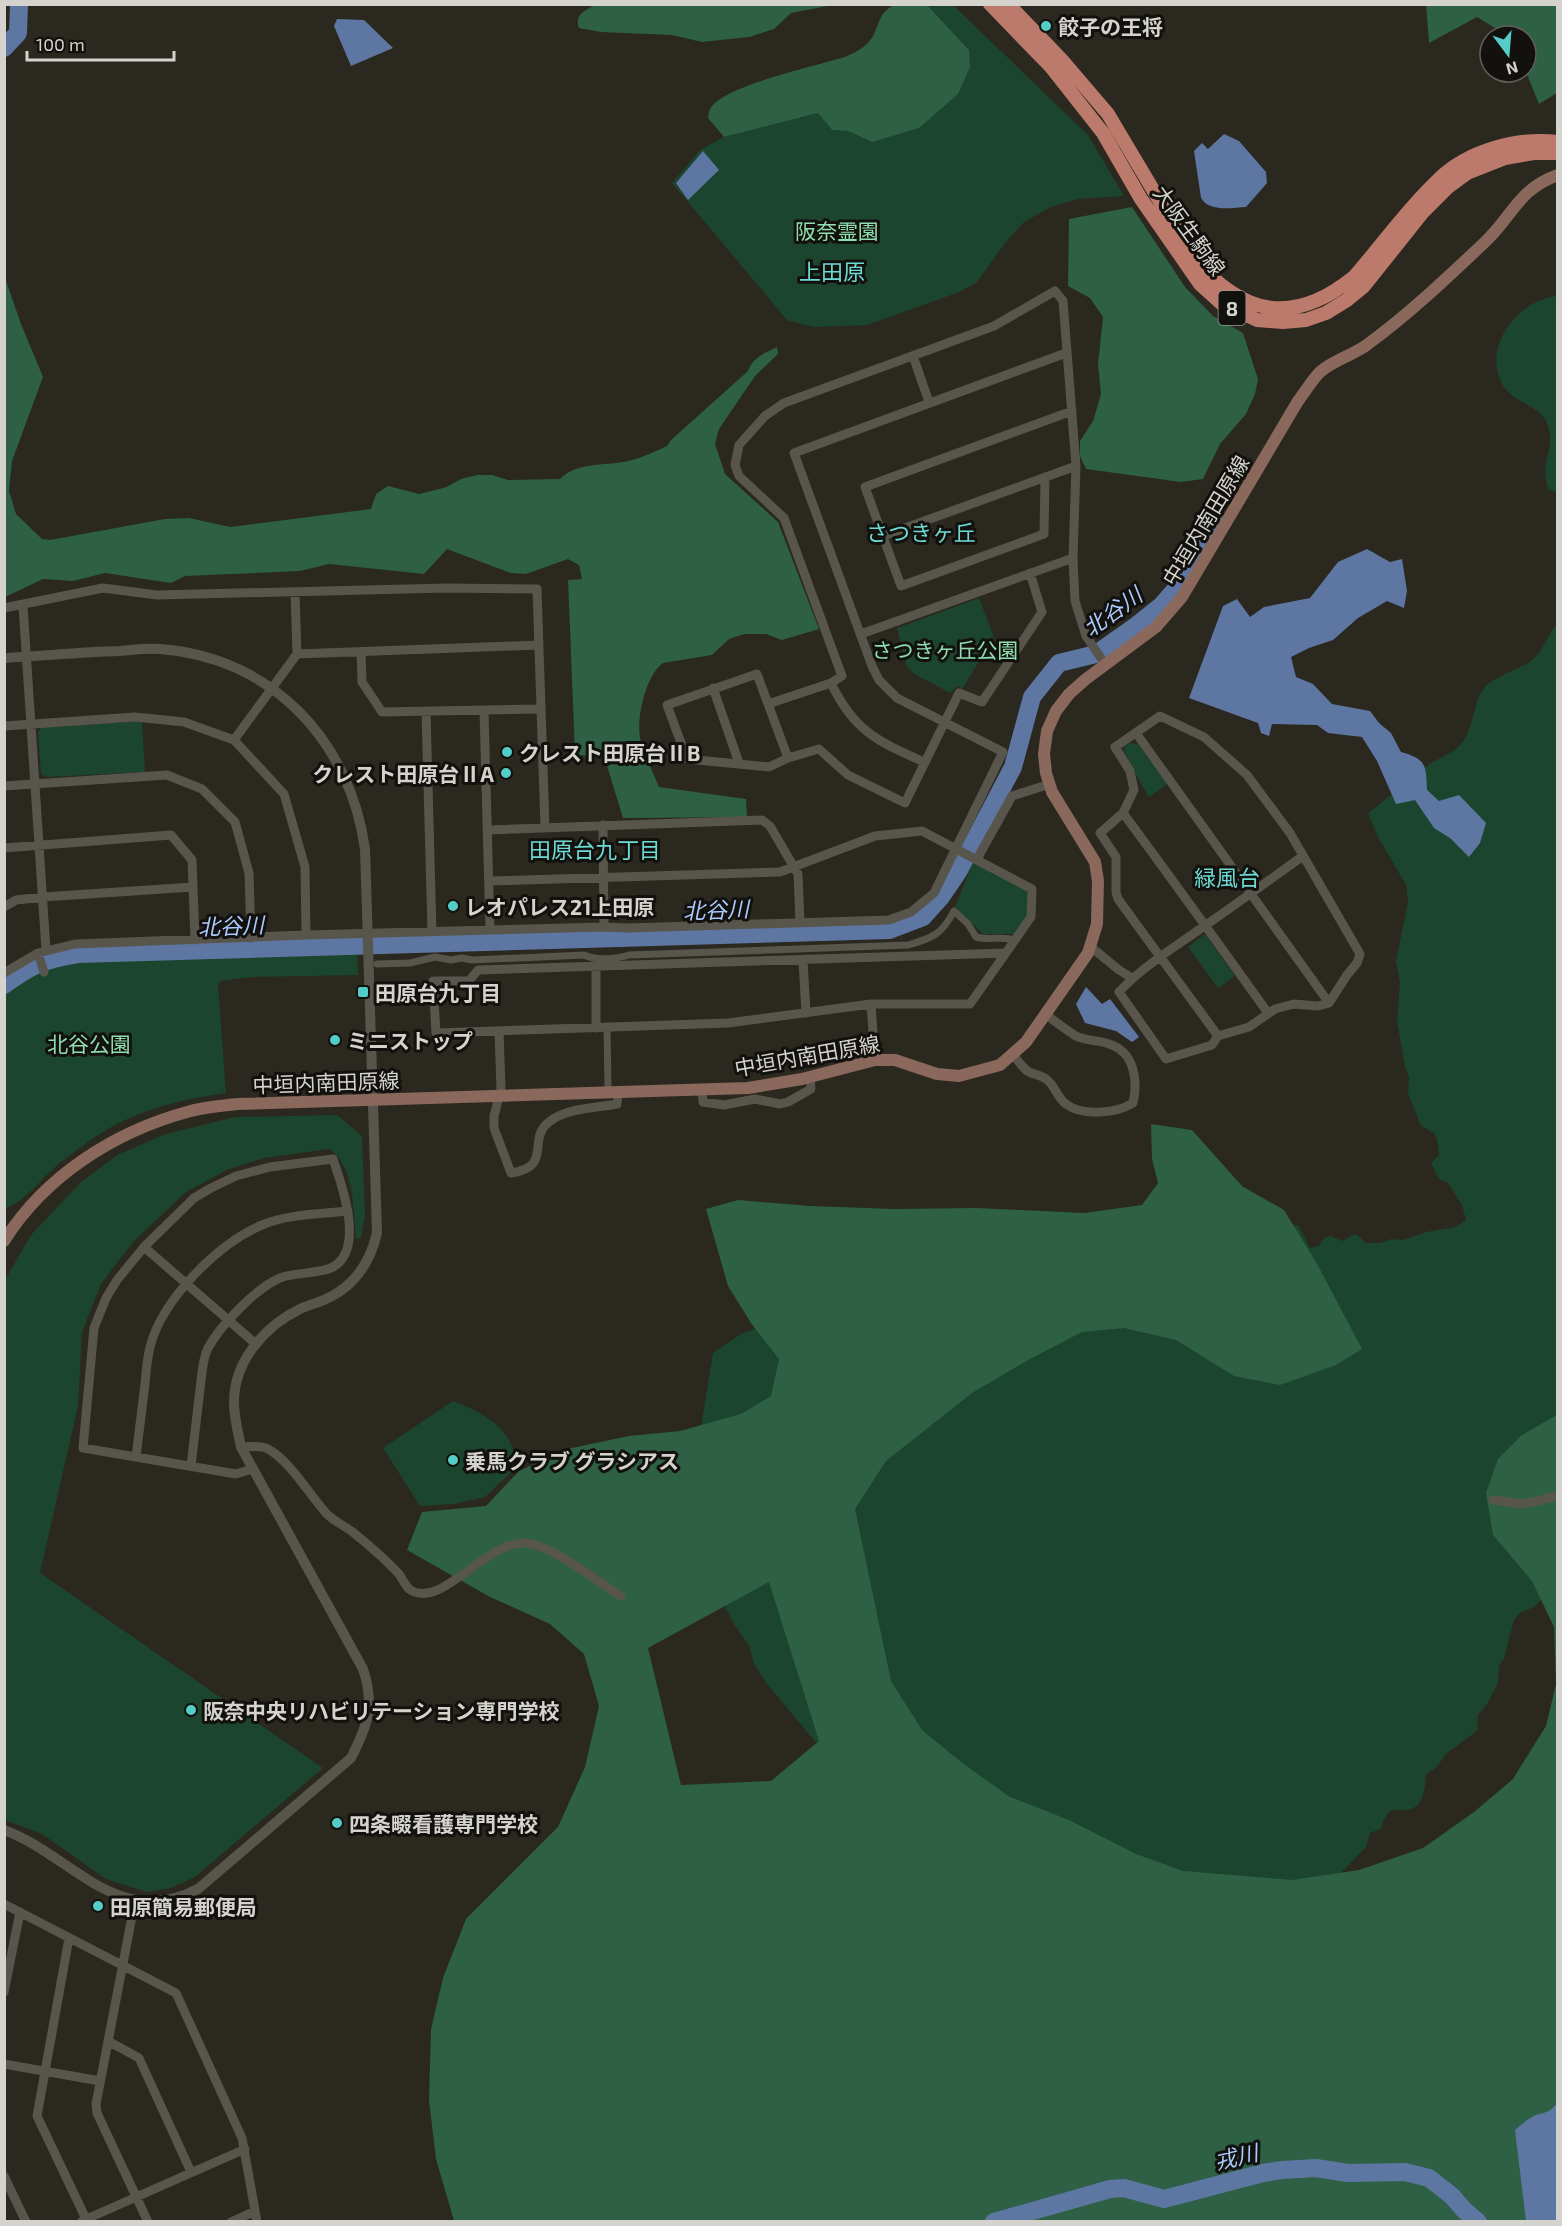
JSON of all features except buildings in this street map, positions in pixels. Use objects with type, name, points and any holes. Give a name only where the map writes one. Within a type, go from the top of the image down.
[{"type":"main road","name":"大阪生駒線","points":[[990,4],[1051,67],[1137,178],[1192,257],[1208,276],[1227,291],[1260,308],[1282,309],[1303,306],[1320,301],[1339,289],[1360,270],[1439,178],[1460,164],[1498,147],[1532,141],[1557,142]]},
{"type":"main road","name":"大阪生駒線","points":[[1008,4],[1061,59],[1108,114],[1137,178],[1183,261],[1200,284],[1221,303],[1257,320],[1283,322],[1306,320],[1326,313],[1364,286],[1423,212],[1448,187],[1467,173],[1504,158],[1534,153],[1557,153]]},
{"type":"main road","name":"中垣内南田原線","points":[[4,1241],[8,1226],[73,1167],[105,1145],[139,1128],[189,1111],[237,1104],[565,1095],[613,1090],[748,1088],[810,1077],[875,1060],[895,1060],[937,1074],[959,1076],[1000,1065],[1026,1042],[1078,970],[1091,947],[1097,924],[1099,902],[1095,862],[1062,810],[1050,784],[1044,754],[1047,731],[1056,711],[1086,679],[1156,627],[1182,597],[1298,401],[1321,371],[1367,345],[1486,241],[1501,226],[1522,196],[1539,183],[1557,175]]},
{"type":"street","points":[[768,704],[831,683],[842,676],[784,518],[739,476],[735,465],[739,445],[775,408],[994,326],[1055,291],[1063,301],[1076,466],[1073,558],[1075,601],[1086,636],[1105,664]]},
{"type":"street","points":[[4,973],[41,953],[75,944],[306,935],[367,936],[490,930],[889,920],[911,912],[934,893],[1003,752],[903,702],[879,680],[794,453],[1066,354]]},
{"type":"street","points":[[913,356],[929,402]]},
{"type":"street","points":[[1045,477],[1044,534],[901,586],[865,487],[1072,411]]},
{"type":"street","points":[[883,536],[1076,466]]},
{"type":"street","points":[[861,634],[1073,558]]},
{"type":"street","points":[[788,758],[757,674],[667,705],[687,759],[769,767],[788,758],[819,749],[848,775],[905,803],[959,693],[982,702],[1042,612],[1030,573]]},
{"type":"street","points":[[4,608],[23,606],[103,588],[157,595],[447,588],[537,589],[545,827]]},
{"type":"street","points":[[234,740],[297,654],[295,592]]},
{"type":"street","points":[[23,606],[43,897],[41,953],[44,972]]},
{"type":"street","points":[[297,654],[539,645]]},
{"type":"street","points":[[4,658],[159,649],[191,654],[227,664],[273,689],[314,726],[330,748],[349,784],[363,831],[365,849],[367,936],[373,961],[373,1100],[377,1233],[372,1254],[360,1273],[344,1290],[285,1318],[256,1344],[244,1360],[234,1400],[236,1426],[241,1447],[363,1669],[370,1702],[368,1719],[351,1758],[198,1889],[181,1898],[163,1901],[135,1901],[110,1893],[25,1839],[4,1830]]},
{"type":"street","points":[[361,652],[362,682],[382,712],[541,709]]},
{"type":"street","points":[[831,683],[842,706],[863,729],[882,743],[924,762]]},
{"type":"street","points":[[713,688],[739,763]]},
{"type":"street","points":[[484,711],[490,930]]},
{"type":"street","points":[[426,712],[432,932]]},
{"type":"street","points":[[1218,1036],[1159,958],[1118,899],[1116,856],[1100,833],[1123,813],[1134,790],[1130,771],[1115,747],[1160,716],[1204,737],[1247,775],[1290,833],[1360,954],[1358,963],[1347,975],[1329,1003],[1318,1006],[1294,1004],[1268,1013],[1249,1027],[1218,1036],[1212,1045],[1166,1059],[1119,992],[1132,978],[1159,958],[1303,856]]},
{"type":"street","points":[[4,726],[135,717],[184,722],[234,740],[284,794],[305,867],[306,935]]},
{"type":"street","points":[[1136,733],[1329,1003]]},
{"type":"street","points":[[4,786],[167,775],[202,789],[235,822],[249,873],[251,938]]},
{"type":"street","points":[[976,859],[1012,796],[1050,784]]},
{"type":"street","points":[[1123,813],[1268,1013]]},
{"type":"street","points":[[488,830],[762,820],[770,826],[798,873],[800,923]]},
{"type":"street","points":[[603,825],[604,927]]},
{"type":"street","points":[[489,880],[780,872],[875,836],[922,831],[1032,889],[1031,917],[1006,953],[970,1004],[871,1004],[728,1023],[436,1033],[433,981],[469,981],[478,970],[1006,953]]},
{"type":"street","points":[[4,848],[171,835],[192,860],[195,940]]},
{"type":"street","points":[[4,907],[16,900],[43,897],[193,887]]},
{"type":"street","points":[[373,961],[410,963],[435,957],[451,960],[584,956],[621,958],[629,955],[908,945],[937,935],[946,926],[954,911],[968,924],[976,938],[1010,939]]},
{"type":"street","points":[[1091,947],[1132,978]]},
{"type":"street","points":[[802,961],[806,1013]]},
{"type":"street","points":[[596,966],[596,1028]]},
{"type":"street","points":[[871,1004],[875,1060]]},
{"type":"street","points":[[1013,1055],[1028,1071],[1046,1078],[1065,1104],[1073,1108],[1085,1111],[1114,1110],[1125,1108],[1133,1103],[1136,1078],[1128,1057],[1110,1044],[1077,1036],[1045,1014]]},
{"type":"street","points":[[499,1031],[500,1096],[494,1116],[494,1128],[511,1173],[526,1171],[533,1166],[543,1129],[549,1121],[569,1113],[617,1104],[613,1090],[607,1027]]},
{"type":"street","points":[[702,1090],[703,1102],[724,1105],[755,1099],[780,1104],[811,1089],[810,1077]]},
{"type":"street","points":[[565,1095],[569,1113]]},
{"type":"street","points":[[191,1466],[204,1360],[208,1348],[229,1320],[262,1288],[279,1278],[332,1268],[341,1260],[350,1232],[342,1183],[333,1159],[270,1167],[236,1176],[194,1198],[144,1247],[117,1280],[106,1298],[94,1328],[83,1448],[236,1474],[252,1469]]},
{"type":"street","points":[[136,1457],[149,1350],[164,1313],[186,1283],[228,1244],[262,1225],[280,1219],[348,1211]]},
{"type":"street","points":[[144,1247],[256,1344]]},
{"type":"street","points":[[241,1447],[266,1448],[279,1456],[328,1515],[354,1533],[398,1574],[410,1589],[422,1593],[434,1591],[451,1584],[503,1546],[525,1543],[543,1547],[621,1596]]},
{"type":"street","points":[[1493,1500],[1523,1504],[1557,1496]]},
{"type":"street","points":[[135,1901],[96,2104],[97,2113],[147,2222]]},
{"type":"street","points":[[4,1904],[176,1993],[242,2138],[257,2222]]},
{"type":"street","points":[[4,1992],[20,1912]]},
{"type":"street","points":[[69,1938],[37,2116],[83,2220],[244,2149]]},
{"type":"street","points":[[108,2041],[139,2058],[191,2172]]},
{"type":"street","points":[[4,2064],[100,2081]]},
{"type":"street","points":[[4,2176],[26,2222]]},
{"type":"street","points":[[231,2222],[255,2211]]},
{"type":"green space","points":[[596,4],[833,5],[791,13],[774,29],[749,37],[702,42],[672,35],[601,32],[579,28],[579,16]]},
{"type":"green space","name":"阪奈霊園","points":[[952,4],[1088,135],[1124,196],[1078,199],[1051,207],[1024,222],[976,283],[957,293],[867,325],[813,327],[787,320],[672,183],[700,150],[724,137],[818,113],[832,130],[848,131],[872,142],[969,50],[927,5]]},
{"type":"green space","points":[[894,5],[927,5],[969,50],[970,67],[958,94],[919,128],[872,142],[848,131],[832,130],[818,113],[724,137],[708,118],[713,105],[738,90],[775,76],[845,57],[857,51],[871,40],[882,15]]},
{"type":"green space","points":[[1426,5],[1557,5],[1557,93],[1539,104],[1531,84],[1538,84],[1538,24],[1488,24],[1477,17],[1429,43]]},
{"type":"green space","points":[[1132,207],[1185,287],[1213,316],[1243,333],[1258,379],[1255,394],[1246,414],[1220,444],[1203,479],[1181,482],[1086,469],[1080,456],[1080,441],[1093,421],[1101,394],[1098,364],[1103,317],[1090,298],[1068,286],[1069,219]]},
{"type":"green space","points":[[4,275],[43,377],[12,461],[9,491],[16,514],[42,539],[50,540],[165,519],[189,518],[230,527],[371,509],[376,494],[388,486],[419,494],[447,487],[461,479],[477,475],[492,475],[508,480],[560,479],[585,466],[632,460],[667,446],[748,371],[756,359],[777,347],[778,354],[755,376],[719,429],[715,444],[725,474],[778,522],[819,629],[782,640],[766,634],[744,634],[729,639],[712,655],[663,663],[651,678],[647,688],[639,723],[643,748],[659,787],[746,799],[747,817],[623,818],[605,759],[575,754],[568,580],[582,579],[579,565],[568,559],[526,574],[511,573],[447,549],[424,574],[329,564],[300,571],[185,576],[171,583],[105,573],[73,581],[43,579],[5,597]]},
{"type":"green space","points":[[1558,296],[1557,493],[1548,489],[1545,476],[1550,446],[1550,434],[1546,421],[1538,411],[1514,397],[1504,387],[1498,372],[1497,357],[1506,329],[1516,317],[1528,307],[1542,300]]},
{"type":"green space","name":"さつきヶ丘公園","points":[[979,598],[994,637],[962,689],[957,686],[950,693],[916,675],[907,667],[897,628]]},
{"type":"green space","points":[[1557,623],[1557,1560],[1549,1593],[1534,1607],[1520,1613],[1514,1620],[1504,1659],[1499,1666],[1498,1683],[1487,1704],[1478,1715],[1477,1731],[1446,1754],[1436,1768],[1426,1774],[1422,1799],[1416,1807],[1390,1811],[1381,1829],[1370,1833],[1366,1847],[1338,1876],[1321,1884],[1212,1880],[830,1752],[813,1739],[767,1684],[754,1664],[749,1646],[713,1585],[698,1445],[713,1353],[741,1334],[765,1325],[1298,1225],[1310,1248],[1319,1246],[1324,1238],[1331,1236],[1342,1241],[1356,1234],[1366,1243],[1380,1243],[1391,1239],[1403,1240],[1426,1232],[1456,1227],[1466,1220],[1462,1205],[1448,1183],[1439,1179],[1431,1163],[1439,1155],[1437,1139],[1434,1133],[1421,1126],[1408,1093],[1409,1078],[1397,1022],[1400,983],[1396,961],[1408,902],[1406,885],[1378,837],[1368,813],[1430,764],[1458,747],[1467,734],[1484,688],[1533,660]]},
{"type":"green space","points":[[142,721],[145,772],[47,777],[41,774],[38,732],[41,727]]},
{"type":"green space","points":[[1130,743],[1138,744],[1167,784],[1149,797],[1124,751],[1125,746]]},
{"type":"green space","points":[[973,862],[1028,892],[1027,917],[1014,934],[983,934],[955,907]]},
{"type":"green space","points":[[1205,934],[1235,976],[1218,988],[1188,947]]},
{"type":"green space","name":"北谷公園","points":[[357,951],[358,975],[251,977],[220,981],[218,985],[226,1093],[160,1107],[115,1125],[61,1162],[20,1201],[5,1208],[4,990],[38,969],[76,958]]},
{"type":"green space","points":[[337,1115],[362,1136],[365,1215],[361,1238],[356,1239],[348,1177],[338,1157],[329,1149],[264,1158],[227,1170],[186,1192],[134,1241],[101,1284],[82,1332],[78,1406],[40,1573],[323,1768],[195,1877],[171,1888],[147,1892],[106,1879],[42,1834],[5,1820],[5,1280],[31,1235],[81,1182],[119,1154],[166,1134],[235,1117]]},
{"type":"green space","points":[[1151,1124],[1192,1130],[1242,1186],[1284,1210],[1316,1262],[1362,1349],[1336,1365],[1280,1385],[1234,1376],[1176,1340],[1124,1328],[1082,1332],[972,1393],[886,1461],[855,1509],[891,1681],[922,1730],[961,1762],[1010,1797],[1069,1820],[1136,1854],[1184,1871],[1292,1880],[1359,1870],[1423,1848],[1474,1812],[1513,1779],[1546,1726],[1556,1684],[1554,1627],[1532,1581],[1493,1535],[1486,1493],[1498,1459],[1522,1435],[1557,1415],[1557,2221],[454,2221],[436,2159],[429,2100],[431,2029],[443,1978],[466,1919],[558,1827],[585,1767],[599,1706],[584,1654],[550,1624],[490,1597],[407,1550],[422,1512],[486,1506],[519,1471],[567,1449],[629,1436],[680,1431],[741,1414],[771,1396],[779,1359],[751,1323],[728,1286],[706,1209],[738,1200],[810,1206],[894,1209],[977,1208],[1084,1213],[1142,1205],[1158,1183],[1152,1159]],"holes":[[[769,1582],[819,1741],[771,1781],[681,1785],[648,1648]]]},
{"type":"green space","name":"乗馬クラブ グラシアス","points":[[453,1401],[477,1411],[504,1433],[514,1454],[516,1468],[485,1497],[454,1504],[420,1506],[383,1448]]},
{"type":"water","points":[[337,19],[364,20],[393,48],[351,66],[334,26]]},
{"type":"water","points":[[1224,134],[1239,141],[1266,172],[1267,183],[1246,207],[1215,207],[1201,198],[1194,151],[1202,143],[1208,149]]},
{"type":"water","points":[[703,151],[719,170],[688,200],[676,183]]},
{"type":"water","points":[[1367,549],[1390,562],[1402,559],[1407,591],[1404,608],[1387,601],[1358,618],[1333,640],[1291,657],[1296,677],[1313,684],[1332,704],[1370,711],[1391,733],[1401,752],[1416,758],[1423,765],[1427,790],[1439,801],[1459,795],[1486,823],[1480,843],[1469,857],[1450,838],[1434,828],[1415,800],[1396,804],[1377,761],[1362,737],[1328,733],[1317,725],[1272,724],[1269,736],[1261,733],[1258,723],[1189,698],[1223,606],[1237,599],[1250,617],[1264,607],[1310,598],[1338,562]]},
{"type":"water","points":[[1086,987],[1102,1004],[1110,999],[1139,1037],[1132,1042],[1116,1031],[1085,1023],[1076,1004]]},
{"type":"water","points":[[1557,2103],[1557,2221],[1526,2221],[1515,2130],[1533,2116],[1550,2110]]},
{"type":"waterway","points":[[4,48],[18,33],[19,4]]},
{"type":"waterway","name":"北谷川","points":[[4,985],[22,972],[39,964],[78,954],[889,930],[923,917],[941,897],[958,872],[1013,767],[1032,697],[1059,663],[1096,654],[1162,605],[1188,575],[1218,522]]},
{"type":"waterway","name":"戎川","points":[[994,2222],[1110,2189],[1124,2188],[1164,2199],[1263,2173],[1316,2168],[1348,2173],[1405,2172],[1429,2178],[1452,2196],[1478,2222]]},
{"type":"place","name":"餃子の王将","points":[[1046,26]]},
{"type":"place","name":"クレスト田原台ⅡB","points":[[507,752]]},
{"type":"place","name":"クレスト田原台ⅡA","points":[[506,773]]},
{"type":"place","name":"レオパレス21上田原","points":[[453,906]]},
{"type":"place","name":"田原台九丁目","points":[[363,992]]},
{"type":"place","name":"ミニストップ","points":[[335,1040]]},
{"type":"place","name":"乗馬クラブ グラシアス","points":[[453,1460]]},
{"type":"place","name":"阪奈中央リハビリテーション専門学校","points":[[191,1710]]},
{"type":"place","name":"四条畷看護専門学校","points":[[337,1823]]},
{"type":"place","name":"田原簡易郵便局","points":[[98,1906]]},
{"type":"district","name":"上田原","points":[[832,271]]},
{"type":"district","name":"さつきヶ丘","points":[[921,532]]},
{"type":"district","name":"田原台九丁目","points":[[595,849]]},
{"type":"district","name":"緑風台","points":[[1227,877]]}]
